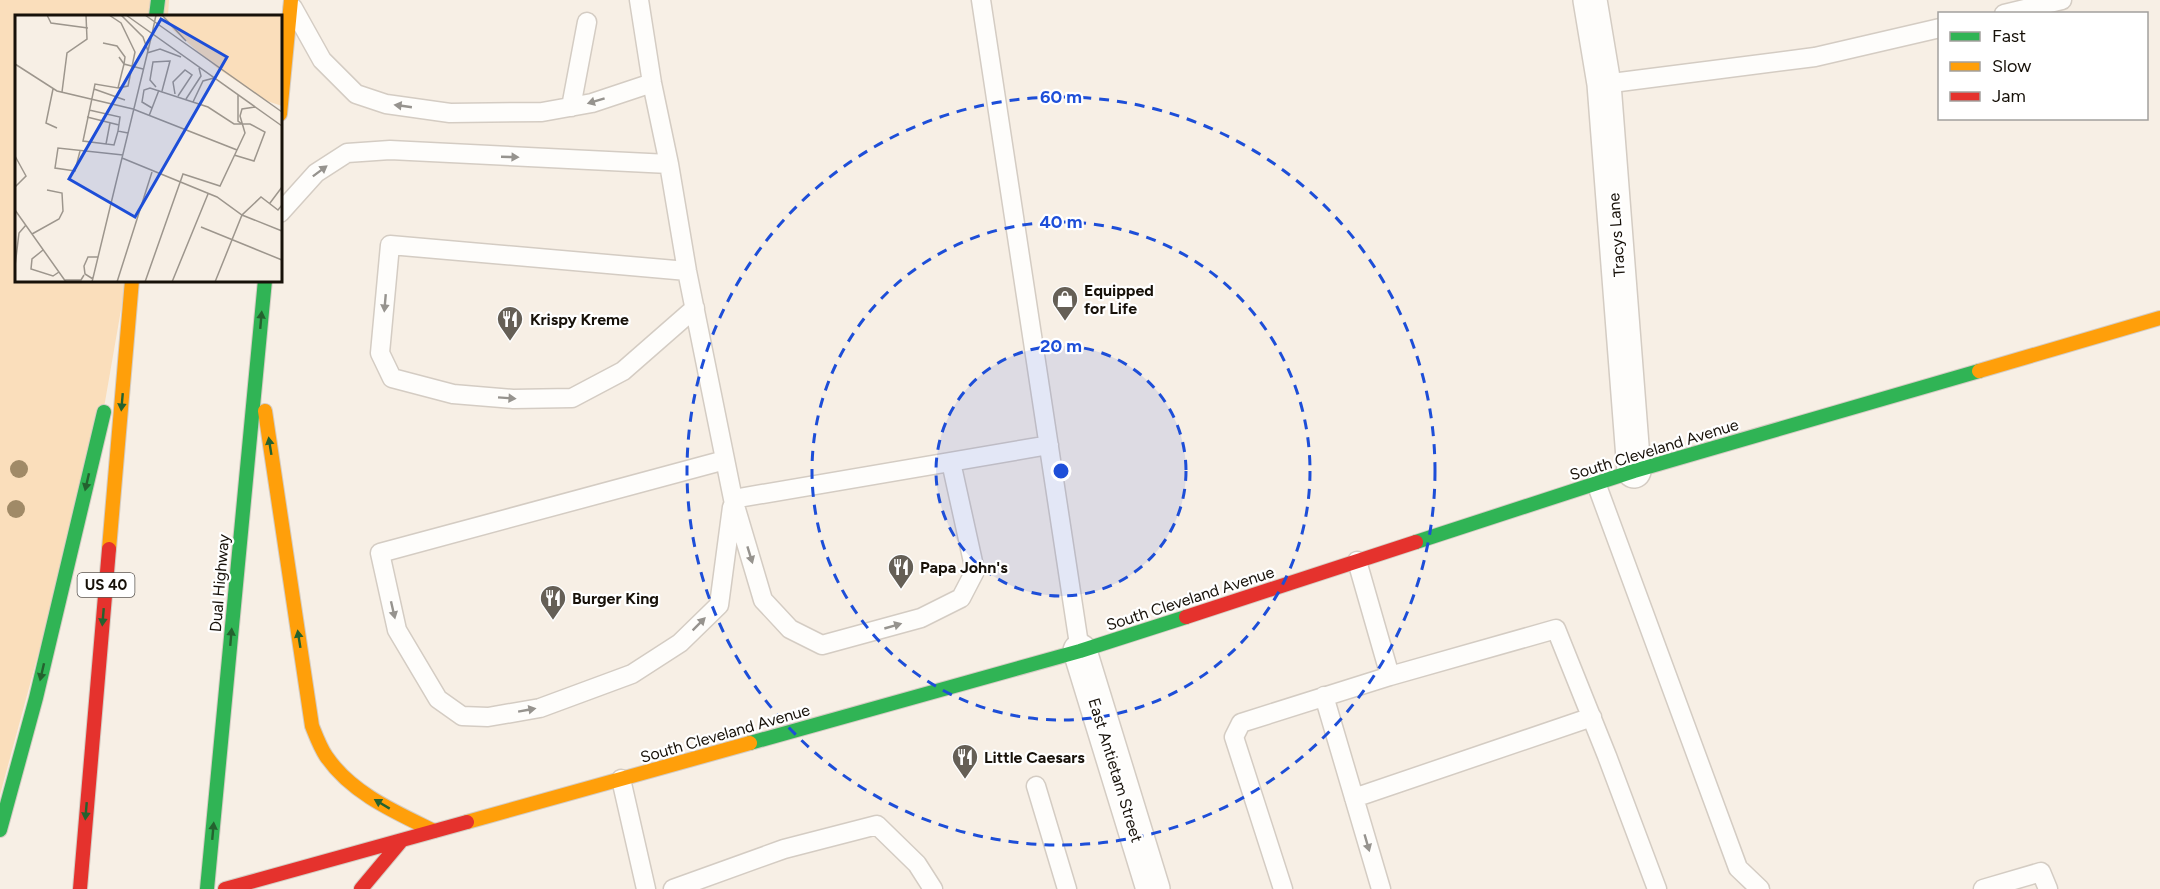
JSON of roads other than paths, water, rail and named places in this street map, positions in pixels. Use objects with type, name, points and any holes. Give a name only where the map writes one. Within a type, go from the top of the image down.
[{"type":"main road","points":[[156,15],[158,0]]},
{"type":"main road","points":[[282,94],[291,2]]},
{"type":"main road","name":"US 40","points":[[80,889],[132,282]]},
{"type":"main road","name":"Dual Highway","points":[[207,889],[265,282]]},
{"type":"main road","points":[[0,830],[36,698],[130,302]]},
{"type":"main road","name":"South Cleveland Avenue","points":[[225,889],[1080,651],[1634,471],[2160,318]]},
{"type":"main road","points":[[257,359],[312,726],[327,759],[350,782],[382,804],[434,831]]},
{"type":"main road","points":[[361,889],[402,840]]},
{"type":"street","name":"Tracys Lane","points":[[1590,0],[1604,84],[1634,471]]},
{"type":"street","name":"East Antietam Street","points":[[1080,651],[1153,889]]},
{"type":"lane","points":[[639,0],[687,271],[733,499],[763,600],[790,629],[822,645],[921,618],[961,598],[975,571],[951,462]]},
{"type":"lane","points":[[981,0],[1080,651]]},
{"type":"lane","points":[[2012,12],[2062,0]]},
{"type":"lane","points":[[291,2],[322,60],[356,94],[386,104],[450,113],[542,112],[592,103],[652,83]]},
{"type":"lane","points":[[571,107],[587,22]]},
{"type":"lane","points":[[1604,84],[1815,57],[1938,28]]},
{"type":"lane","points":[[282,211],[316,173],[347,153],[390,150],[669,164]]},
{"type":"lane","points":[[687,271],[390,245],[380,352],[392,378],[453,394],[513,399],[572,398],[623,371],[695,308]]},
{"type":"lane","points":[[733,499],[1049,445]]},
{"type":"lane","points":[[725,460],[380,554],[397,630],[438,699],[462,716],[488,717],[540,708],[632,674],[680,643],[719,604],[733,499]]},
{"type":"lane","points":[[1596,483],[1738,868],[1760,889]]},
{"type":"lane","points":[[1357,561],[1390,676]]},
{"type":"lane","points":[[1283,889],[1234,737],[1241,723],[1390,676],[1556,629],[1657,889]]},
{"type":"lane","points":[[1324,696],[1381,889]]},
{"type":"lane","points":[[1354,798],[1592,717]]},
{"type":"lane","points":[[621,779],[646,889]]},
{"type":"lane","points":[[1036,786],[1067,889]]},
{"type":"lane","points":[[673,889],[784,849],[877,825],[917,864],[933,889]]},
{"type":"lane","points":[[1983,889],[2041,872],[2048,889]]},
{"type":"place","name":"Equipped for Life","points":[[1065,322]]},
{"type":"place","name":"Krispy Kreme","points":[[510,342]]},
{"type":"place","name":"Papa John's","points":[[901,590]]},
{"type":"place","name":"Burger King","points":[[553,621]]},
{"type":"place","name":"Little Caesars","points":[[965,780]]}]
